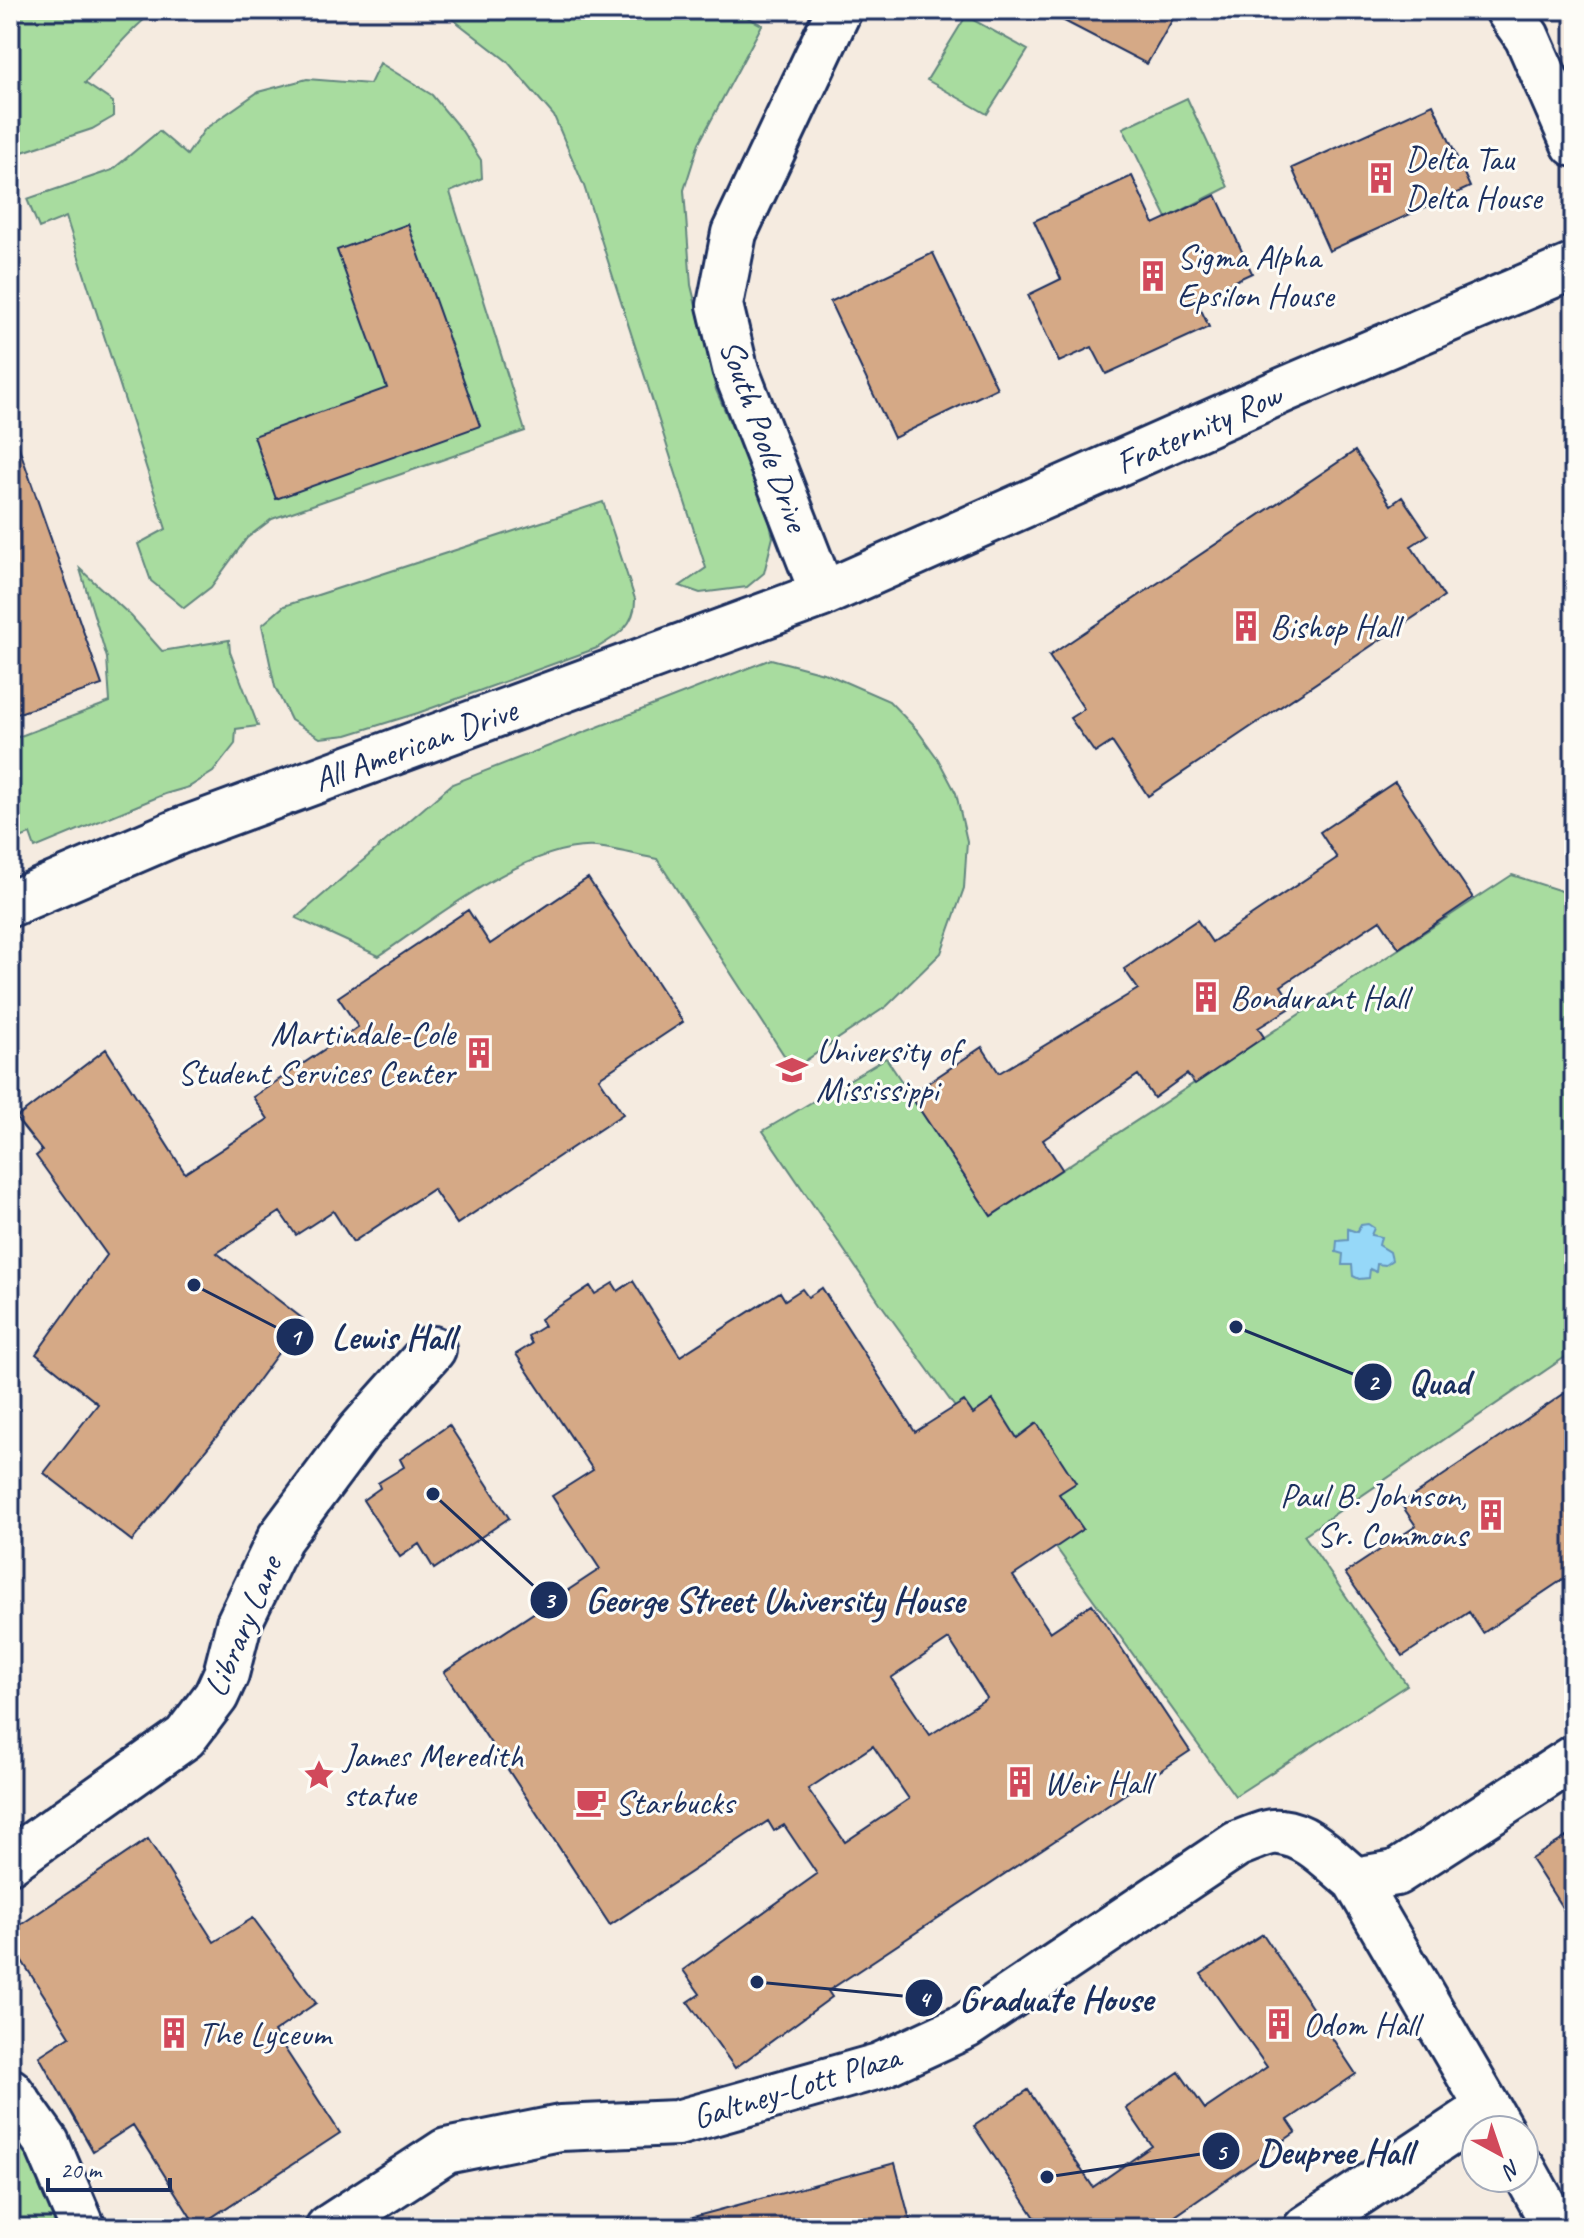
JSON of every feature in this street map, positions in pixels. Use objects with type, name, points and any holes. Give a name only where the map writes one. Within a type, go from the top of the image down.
[{"type":"street","name":"South Poole Drive","points":[[823,594],[735,368],[720,305],[734,233],[839,10]]},
{"type":"street","points":[[1508,10],[1527,37],[1574,144]]},
{"type":"street","name":"Fraternity Row","points":[[823,594],[1286,389],[1574,266]]},
{"type":"street","name":"All American Drive","points":[[10,904],[180,831],[823,594]]},
{"type":"street","name":"Library Lane","points":[[10,1861],[185,1737],[216,1696],[226,1674],[239,1623],[280,1538],[359,1432],[433,1349]]},
{"type":"street","points":[[1491,2114],[1355,1880],[1396,1873],[1574,1758]]},
{"type":"street","name":"Galtney-Lott Plaza","points":[[328,2228],[446,2151],[560,2128],[677,2123],[879,2066],[966,2026],[1237,1844],[1278,1831],[1311,1842],[1355,1880]]},
{"type":"street","points":[[10,2091],[47,2143],[83,2228]]},
{"type":"street","points":[[1306,2228],[1460,2139]]},
{"type":"street","points":[[1537,2194],[1556,2228]]},
{"type":"green space","points":[[10,10],[156,10],[128,35],[85,83],[113,102],[113,117],[92,129],[10,156]]},
{"type":"green space","points":[[441,10],[734,10],[762,25],[699,143],[684,190],[691,285],[716,390],[766,506],[773,537],[764,573],[747,587],[700,593],[680,586],[706,568],[584,186],[554,116],[507,61]]},
{"type":"green space","points":[[966,16],[1028,50],[987,114],[927,80]]},
{"type":"green space","points":[[380,63],[432,95],[481,160],[482,178],[450,192],[525,431],[272,519],[247,538],[211,587],[184,608],[151,581],[138,544],[166,529],[66,217],[39,228],[27,199],[112,170],[159,131],[187,155],[205,129],[258,92],[307,79],[370,84]]},
{"type":"green space","points":[[1187,98],[1228,187],[1167,218],[1123,128]]},
{"type":"green space","points":[[603,502],[635,599],[629,623],[612,639],[597,648],[418,713],[347,735],[320,738],[291,720],[275,687],[262,625],[284,606]]},
{"type":"green space","points":[[80,569],[131,616],[162,651],[229,640],[230,652],[258,726],[236,729],[235,744],[213,772],[189,787],[35,848],[30,834],[10,842],[10,740],[110,702],[107,658]]},
{"type":"green space","points":[[771,659],[827,674],[889,701],[917,730],[938,759],[956,793],[967,841],[964,888],[941,953],[887,1006],[793,1069],[657,859],[596,847],[570,849],[542,857],[483,886],[379,956],[296,918],[452,784]]},
{"type":"green space","points":[[1512,875],[1574,895],[1574,1351],[1304,1535],[1407,1685],[1235,1796],[880,1303],[763,1131],[886,1058],[991,1216]]},
{"type":"green space","points":[[10,2091],[83,2228],[10,2228]]},
{"type":"water","points":[[1368,1224],[1374,1228],[1371,1235],[1381,1237],[1379,1245],[1390,1252],[1392,1260],[1385,1265],[1377,1264],[1376,1272],[1370,1269],[1369,1278],[1359,1279],[1353,1276],[1352,1265],[1342,1265],[1343,1254],[1336,1252],[1337,1241],[1348,1240],[1348,1229],[1357,1232],[1361,1225]]},
{"type":"building","points":[[1043,10],[1178,10],[1147,64]]},
{"type":"building","name":"Delta Tau Delta House","points":[[1433,104],[1470,187],[1329,251],[1292,168]]},
{"type":"building","name":"Sigma Alpha Epsilon House","points":[[1132,176],[1154,224],[1216,195],[1252,273],[1196,299],[1209,327],[1106,374],[1092,347],[1059,362],[1028,295],[1061,279],[1034,221]]},
{"type":"building","points":[[408,224],[480,426],[276,499],[254,436],[387,388],[337,250]]},
{"type":"building","points":[[933,253],[997,388],[894,438],[830,302]]},
{"type":"building","points":[[15,436],[102,685],[10,716],[10,437]]},
{"type":"building","name":"Bishop Hall","points":[[1355,451],[1391,505],[1402,497],[1428,535],[1411,546],[1444,597],[1148,796],[1112,742],[1095,753],[1070,718],[1084,709],[1049,656]]},
{"type":"building","points":[[1395,782],[1473,898],[1399,948],[1380,920],[1281,986],[1294,1006],[1258,1028],[1264,1037],[1195,1084],[1187,1074],[1154,1098],[1138,1075],[1043,1140],[1062,1169],[991,1216],[910,1095],[982,1047],[999,1073],[1138,989],[1124,969],[1197,920],[1212,942],[1337,858],[1320,832]]},
{"type":"building","points":[[588,878],[683,1022],[599,1078],[623,1114],[457,1224],[433,1189],[353,1242],[333,1211],[296,1235],[280,1212],[217,1253],[303,1319],[218,1435],[132,1541],[44,1473],[98,1404],[36,1354],[107,1255],[36,1156],[42,1151],[16,1118],[106,1049],[185,1173],[268,1119],[253,1097],[358,1027],[338,997],[468,910],[490,944]]},
{"type":"building","points":[[633,1281],[680,1356],[780,1292],[785,1300],[802,1289],[808,1297],[822,1288],[915,1432],[964,1401],[973,1414],[993,1400],[1017,1438],[1037,1423],[1076,1483],[1059,1494],[1083,1529],[1013,1576],[1050,1632],[1092,1604],[1190,1751],[828,1991],[832,1997],[735,2068],[688,2002],[700,1994],[683,1970],[817,1874],[784,1825],[774,1831],[768,1821],[610,1925],[444,1672],[600,1569],[552,1496],[593,1470],[516,1354],[532,1344],[528,1336],[544,1326],[540,1319],[590,1286],[595,1294],[613,1283],[618,1291]],"holes":[[[949,1639],[987,1698],[930,1735],[891,1678]],[[873,1746],[909,1799],[845,1842],[808,1789]]]},
{"type":"building","name":"Paul B. Johnson, Sr. Commons","points":[[1574,1387],[1574,1572],[1483,1633],[1469,1612],[1403,1656],[1345,1573],[1416,1526],[1401,1504]]},
{"type":"building","points":[[449,1425],[509,1518],[434,1569],[419,1544],[400,1557],[363,1500],[380,1488],[378,1483],[404,1467],[400,1459]]},
{"type":"building","points":[[1574,1832],[1574,1926],[1531,1859]]},
{"type":"building","name":"The Lyceum","points":[[148,1839],[214,1942],[253,1918],[316,2003],[274,2032],[340,2133],[197,2227],[133,2125],[93,2151],[39,2056],[70,2036],[10,1942],[10,1932]]},
{"type":"building","points":[[1263,1934],[1356,2074],[1288,2120],[1296,2132],[1158,2228],[1042,2228],[974,2126],[1028,2090],[1093,2187],[1152,2146],[1126,2108],[1179,2072],[1205,2109],[1267,2067],[1201,1974]]},
{"type":"building","points":[[895,2163],[912,2228],[694,2228],[693,2217]]},
{"type":"place","name":"Delta Tau Delta House","points":[[1381,178]]},
{"type":"place","name":"Sigma Alpha Epsilon House","points":[[1153,276]]},
{"type":"place","name":"Bishop Hall","points":[[1246,626]]},
{"type":"place","name":"Bondurant Hall","points":[[1206,997]]},
{"type":"place","name":"Martindale-Cole Student Services Center","points":[[479,1053]]},
{"type":"place","name":"University of Mississippi","points":[[792,1070]]},
{"type":"place","name":"Lewis Hall","points":[[194,1285]]},
{"type":"place","name":"Quad","points":[[1236,1327]]},
{"type":"place","name":"George Street University House","points":[[433,1494]]},
{"type":"place","name":"Paul B. Johnson, Sr. Commons","points":[[1491,1515]]},
{"type":"place","name":"James Meredith statue","points":[[319,1775]]},
{"type":"place","name":"Weir Hall","points":[[1020,1782]]},
{"type":"place","name":"Starbucks","points":[[591,1802]]},
{"type":"place","name":"Graduate House","points":[[757,1982]]},
{"type":"place","name":"Odom Hall","points":[[1279,2024]]},
{"type":"place","name":"The Lyceum","points":[[174,2033]]},
{"type":"place","name":"Deupree Hall","points":[[1047,2177]]}]
